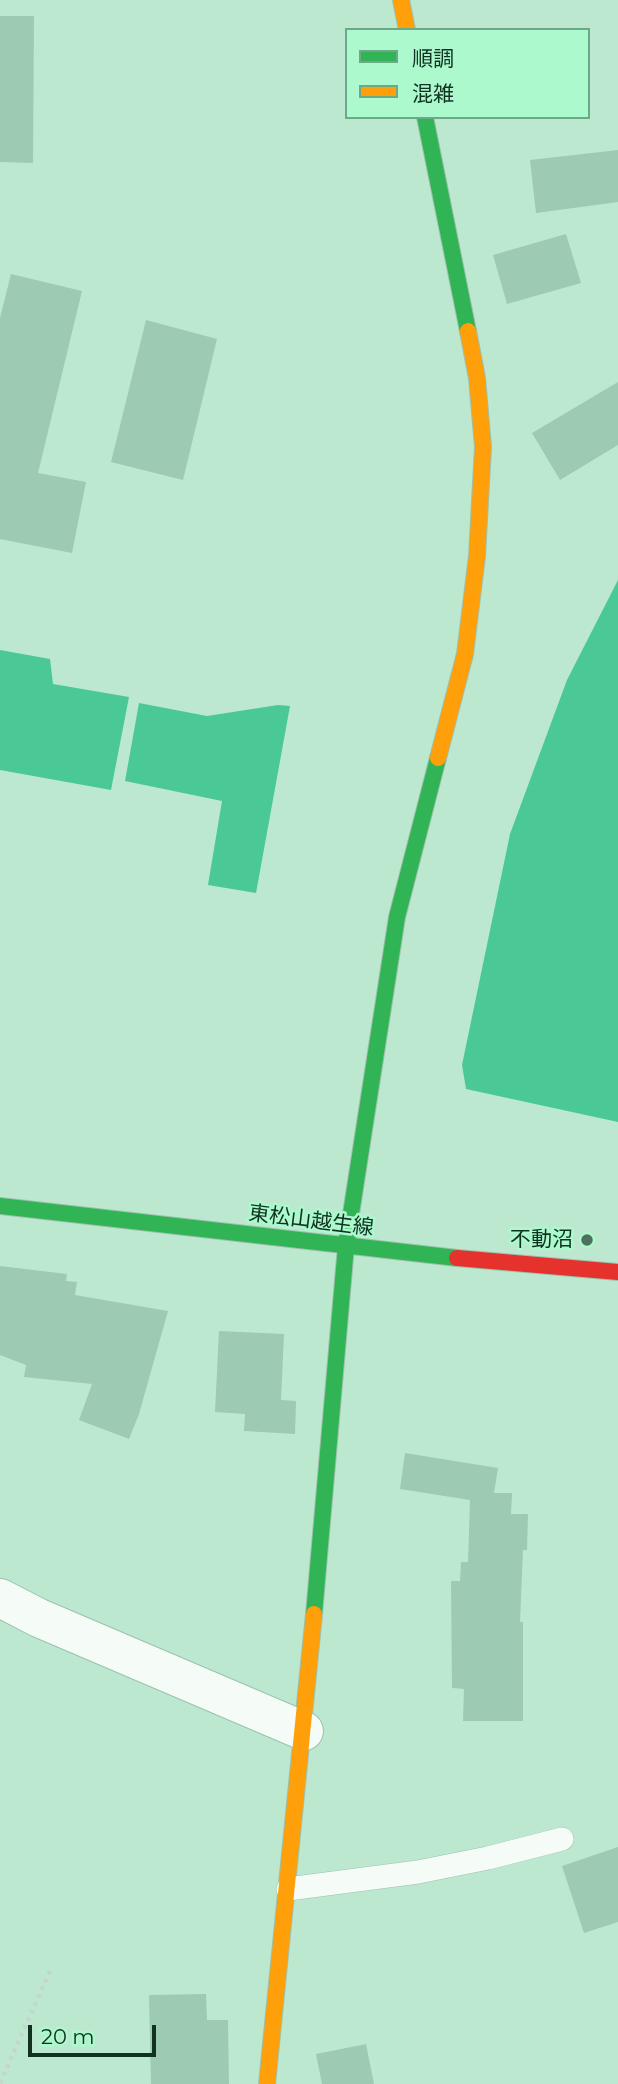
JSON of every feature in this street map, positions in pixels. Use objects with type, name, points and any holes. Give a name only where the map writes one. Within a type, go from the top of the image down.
[{"type":"street","points":[[401,0],[407,28]]},
{"type":"street","points":[[267,2084],[304,1731],[346,1246],[397,917],[465,654],[477,556],[483,447],[477,378],[425,119]]},
{"type":"street","name":"東松山越生線","points":[[0,1206],[346,1246],[618,1272]]},
{"type":"street","points":[[0,1598],[39,1618],[304,1731]]},
{"type":"lane","points":[[288,1889],[418,1872],[562,1839]]},
{"type":"path","points":[[0,2083],[51,1969]]},
{"type":"shaded area","points":[[618,580],[618,1122],[466,1089],[462,1065],[510,834],[567,680]]},
{"type":"shaded area","points":[[0,650],[50,659],[53,684],[129,697],[111,790],[0,770]]},
{"type":"shaded area","points":[[139,703],[207,716],[278,705],[290,706],[256,893],[208,885],[222,801],[125,781]]},
{"type":"building","points":[[0,16],[34,16],[33,163],[0,162]]},
{"type":"building","points":[[618,150],[618,202],[536,213],[530,160]]},
{"type":"building","points":[[566,234],[581,283],[507,304],[493,255]]},
{"type":"building","points":[[11,274],[82,291],[38,473],[86,482],[72,553],[0,539],[0,318]]},
{"type":"building","points":[[146,320],[217,339],[183,480],[111,462]]},
{"type":"building","points":[[618,382],[618,445],[560,480],[532,433]]},
{"type":"building","points":[[0,1266],[67,1274],[66,1281],[77,1282],[75,1295],[168,1311],[139,1414],[129,1439],[79,1420],[92,1384],[24,1377],[26,1365],[0,1355]]},
{"type":"building","points":[[219,1331],[284,1334],[281,1400],[296,1401],[295,1434],[244,1431],[245,1414],[215,1412]]},
{"type":"building","points":[[405,1453],[498,1468],[494,1493],[512,1493],[511,1514],[528,1514],[527,1550],[523,1550],[520,1622],[523,1622],[523,1721],[463,1721],[464,1689],[452,1688],[451,1581],[460,1581],[461,1562],[468,1562],[470,1500],[400,1489]]},
{"type":"building","points":[[618,1847],[618,1922],[584,1933],[562,1866]]},
{"type":"building","points":[[206,1994],[207,2020],[228,2020],[229,2084],[151,2084],[149,1995]]},
{"type":"building","points":[[366,2044],[374,2084],[322,2084],[316,2054]]},
{"type":"traffic: fast","points":[[425,119],[468,331]]},
{"type":"traffic: fast","points":[[314,1614],[346,1246],[397,917],[438,758]]},
{"type":"traffic: fast","points":[[0,1206],[457,1258]]},
{"type":"traffic: slow","points":[[401,0],[407,28]]},
{"type":"traffic: slow","points":[[438,758],[465,654],[477,556],[483,447],[477,378],[468,331]]},
{"type":"traffic: slow","points":[[267,2084],[314,1614]]},
{"type":"traffic: jam","points":[[457,1258],[618,1272]]},
{"type":"place","name":"不動沼","points":[[587,1240]]}]
